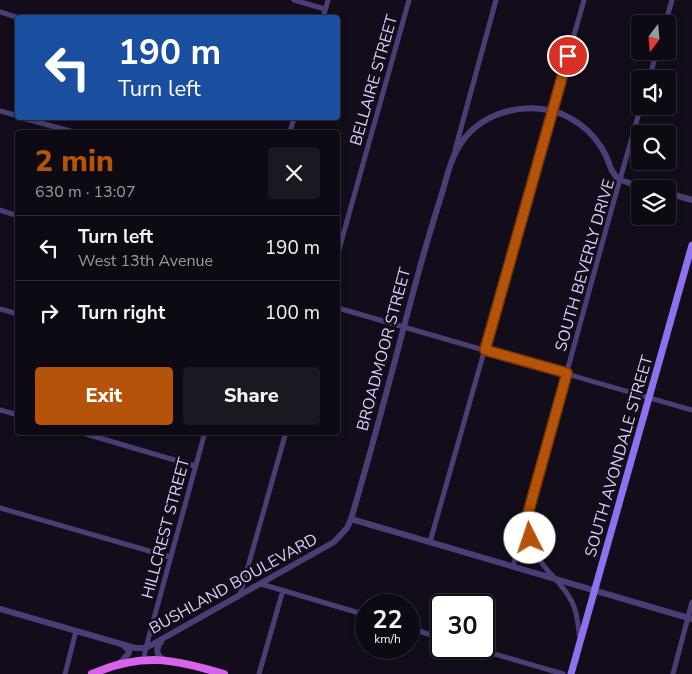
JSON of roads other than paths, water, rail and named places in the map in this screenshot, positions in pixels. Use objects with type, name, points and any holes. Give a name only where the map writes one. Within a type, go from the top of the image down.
[{"type":"main road","name":"SOUTH AVONDALE STREET","points":[[571,674],[692,245]]},
{"type":"main road","points":[[92,674],[119,664],[161,658],[224,674]]},
{"type":"street","points":[[294,0],[325,9]]},
{"type":"street","points":[[324,15],[328,0]]},
{"type":"street","name":"BELLAIRE STREET","points":[[340,246],[409,0]]},
{"type":"street","name":"BROADMOOR STREET","points":[[334,542],[347,528],[350,519],[496,0]]},
{"type":"street","points":[[430,542],[584,0]]},
{"type":"street","points":[[668,15],[672,0]]},
{"type":"street","points":[[0,12],[15,17]]},
{"type":"street","name":"BROADMOOR STREET","points":[[452,160],[458,147],[474,129],[498,114],[512,109],[528,107],[553,111],[572,119],[593,135],[607,157],[612,172],[620,180]]},
{"type":"street","points":[[0,111],[15,115]]},
{"type":"street","name":"SOUTH BEVERLY DRIVE","points":[[513,566],[638,115]]},
{"type":"street","points":[[29,120],[67,130]]},
{"type":"street","points":[[620,180],[631,183]]},
{"type":"street","points":[[676,195],[692,200]]},
{"type":"street","points":[[0,210],[15,215]]},
{"type":"street","points":[[0,309],[15,313]]},
{"type":"street","points":[[340,309],[692,410]]},
{"type":"street","points":[[0,410],[15,414]]},
{"type":"street","points":[[89,435],[195,466]]},
{"type":"street","name":"HILLCREST STREET","points":[[144,660],[145,649],[204,435]]},
{"type":"street","points":[[239,596],[285,435]]},
{"type":"street","points":[[0,508],[170,557]]},
{"type":"street","name":"SOUTH BEVERLY DRIVE","points":[[527,517],[530,538],[535,551],[541,562],[558,580],[573,603],[577,615],[580,642]]},
{"type":"street","points":[[350,519],[690,619]]},
{"type":"street","name":"BUSHLAND BOULEVARD","points":[[145,649],[334,542]]},
{"type":"street","points":[[261,584],[355,612]]},
{"type":"street","points":[[259,674],[283,590]]},
{"type":"street","points":[[673,674],[690,619],[692,602]]},
{"type":"street","points":[[0,609],[122,645],[145,649],[161,658]]},
{"type":"street","points":[[64,674],[76,631]]},
{"type":"street","points":[[161,658],[157,649],[164,639]]},
{"type":"street","points":[[119,664],[129,654],[127,648],[122,645]]},
{"type":"street","points":[[495,654],[562,674]]}]
